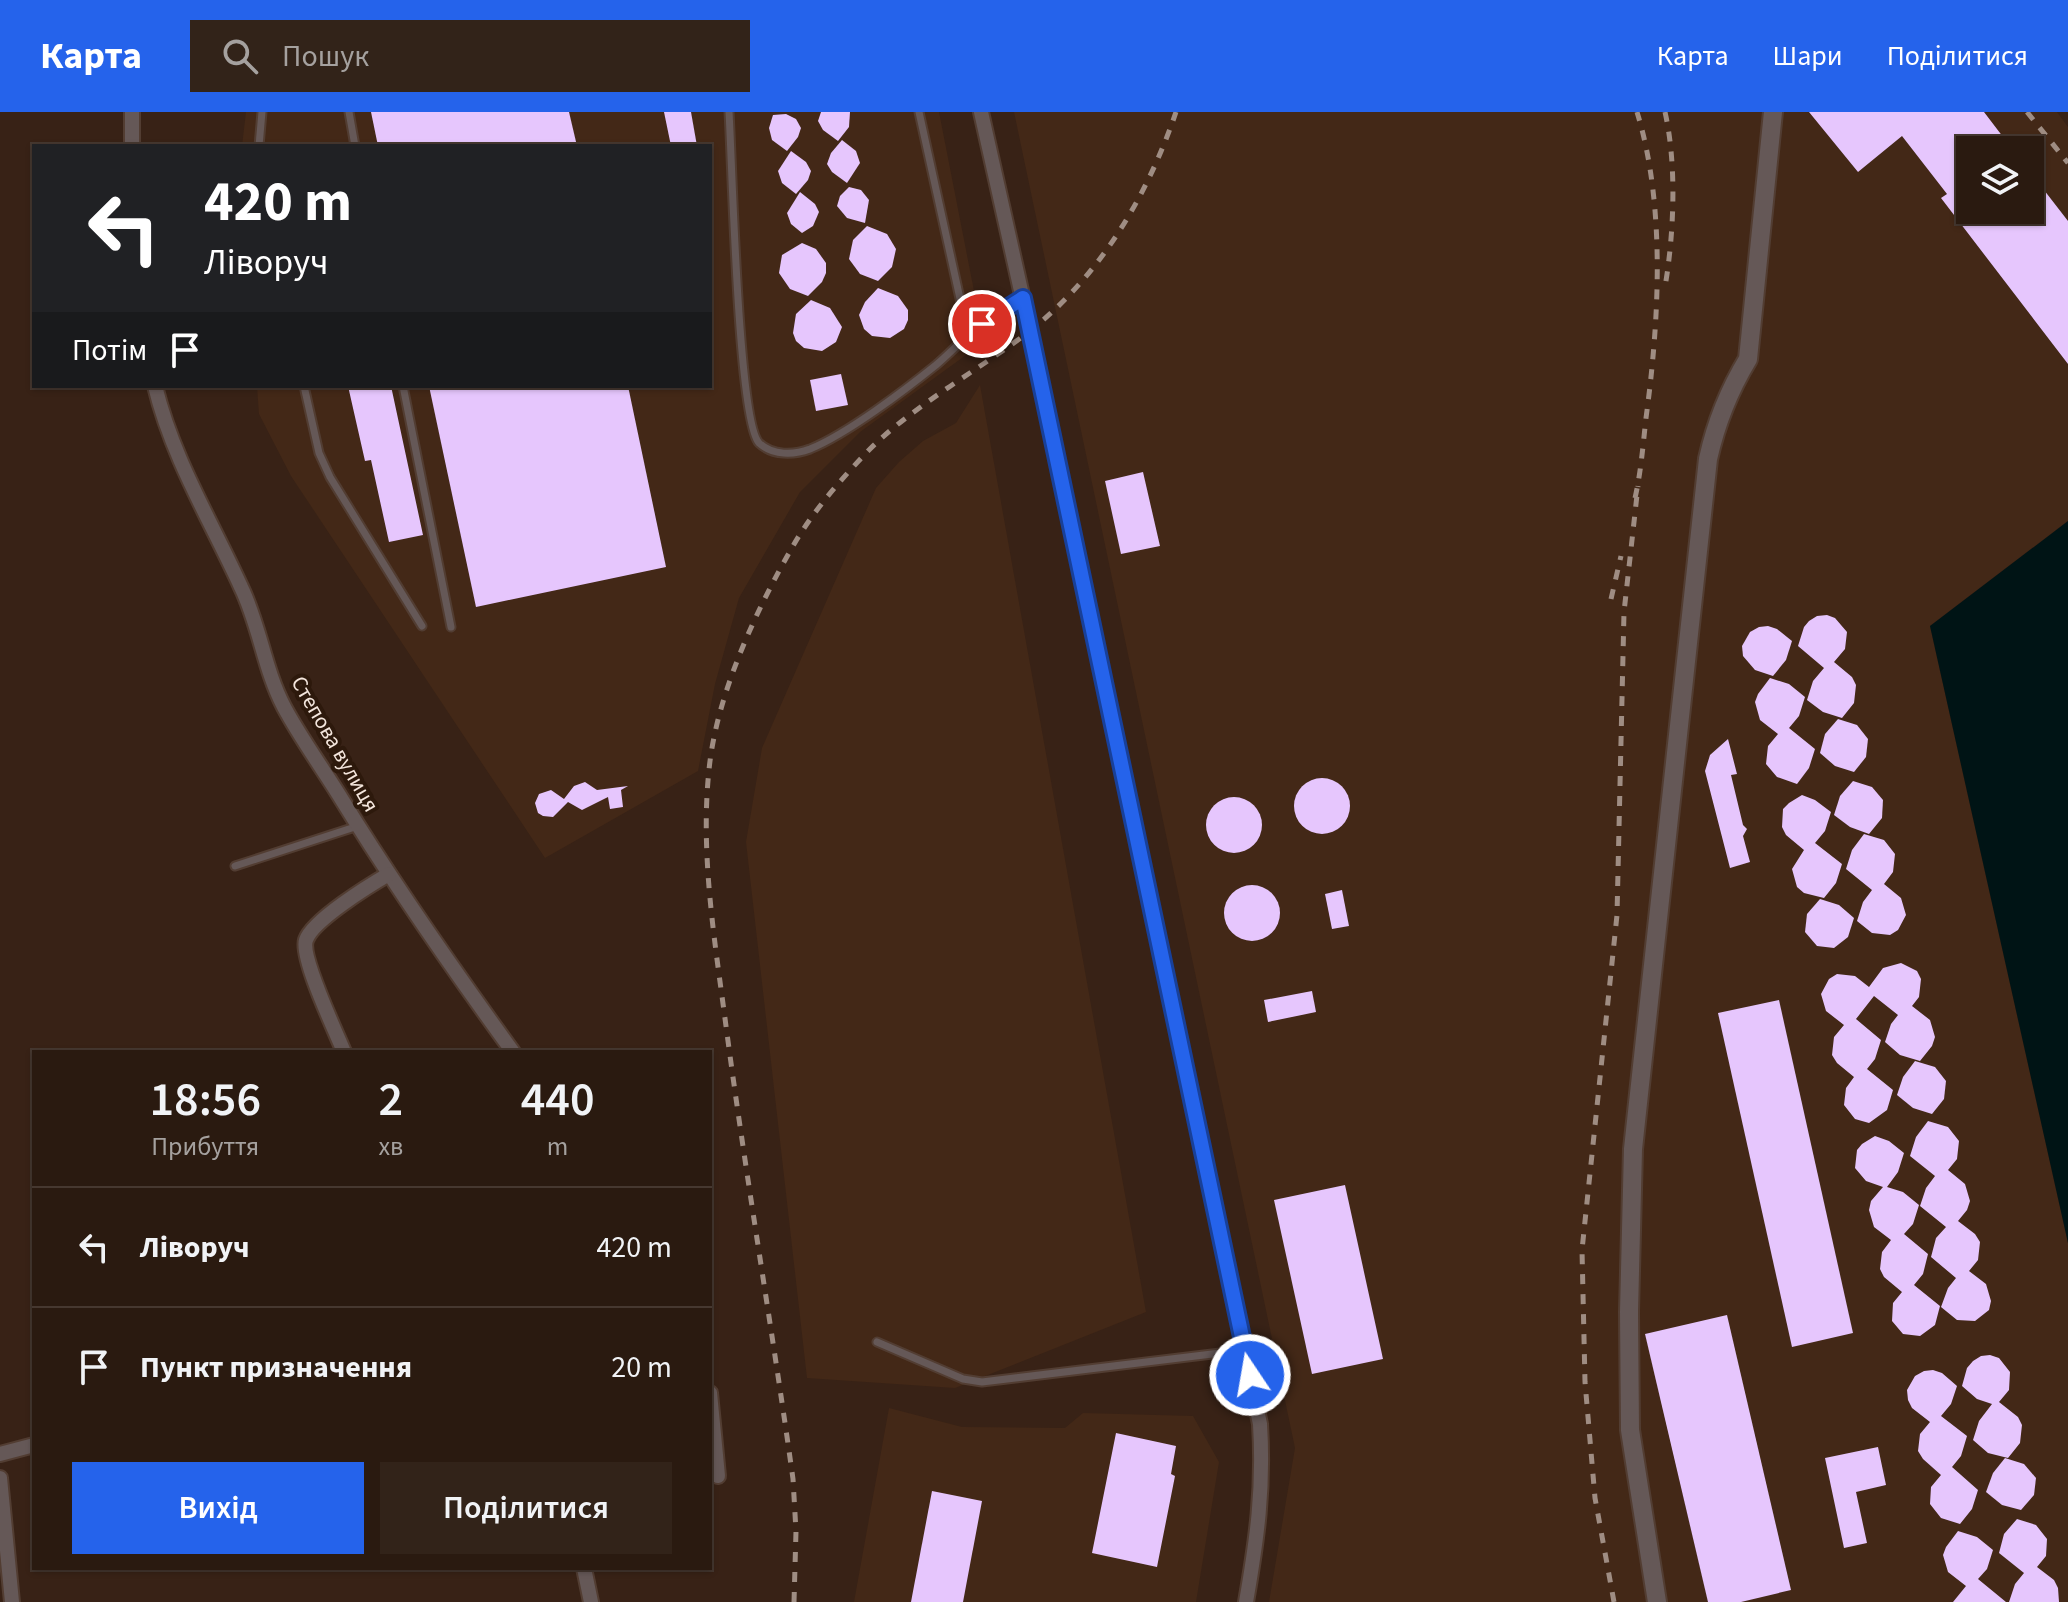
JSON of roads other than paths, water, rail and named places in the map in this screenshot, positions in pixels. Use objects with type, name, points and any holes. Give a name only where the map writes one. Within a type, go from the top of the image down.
[{"type":"street","points":[[132,112],[132,144]]},
{"type":"street","points":[[981,112],[1260,1424],[1263,1475],[1259,1531],[1246,1602]]},
{"type":"street","points":[[1657,1602],[1630,1430],[1633,1149],[1708,459],[1716,423],[1731,387],[1748,359],[1773,112]]},
{"type":"street","name":"Степова вулиця","points":[[156,388],[166,426],[185,471],[243,591],[267,670],[285,708],[389,874],[512,1050]]},
{"type":"street","points":[[343,1050],[307,961],[306,941],[312,931],[359,892],[389,874]]},
{"type":"street","points":[[712,1414],[718,1476]]},
{"type":"street","points":[[0,1454],[32,1446]]},
{"type":"street","points":[[0,1478],[12,1602]]},
{"type":"street","points":[[584,1570],[591,1602]]},
{"type":"lane","points":[[259,144],[262,112]]},
{"type":"lane","points":[[349,112],[355,144]]},
{"type":"lane","points":[[729,112],[742,351],[750,417],[757,441],[770,451],[788,454],[810,449],[867,415],[936,365],[968,335],[1023,298]]},
{"type":"lane","points":[[919,112],[968,335]]},
{"type":"lane","points":[[304,388],[319,453],[330,477],[422,626]]},
{"type":"lane","points":[[403,388],[451,627]]},
{"type":"lane","points":[[235,866],[358,826]]},
{"type":"lane","points":[[877,1342],[963,1379],[982,1382],[1245,1350]]},
{"type":"railway","points":[[794,1602],[796,1531],[793,1479],[734,1083],[710,898],[707,802],[713,742],[720,713],[740,654],[765,598],[793,546],[819,508],[849,471],[887,433],[1026,334],[1076,288],[1118,234],[1135,205],[1151,175],[1176,112]]},
{"type":"railway","points":[[1635,498],[1651,381],[1657,304],[1652,186],[1637,112]]},
{"type":"railway","points":[[1665,112],[1673,200],[1665,287]]},
{"type":"railway","points":[[2027,112],[2068,163]]},
{"type":"railway","points":[[1614,1602],[1595,1498],[1585,1382],[1582,1250],[1617,915],[1624,612],[1638,486]]},
{"type":"railway","points":[[1611,599],[1621,556]]}]
